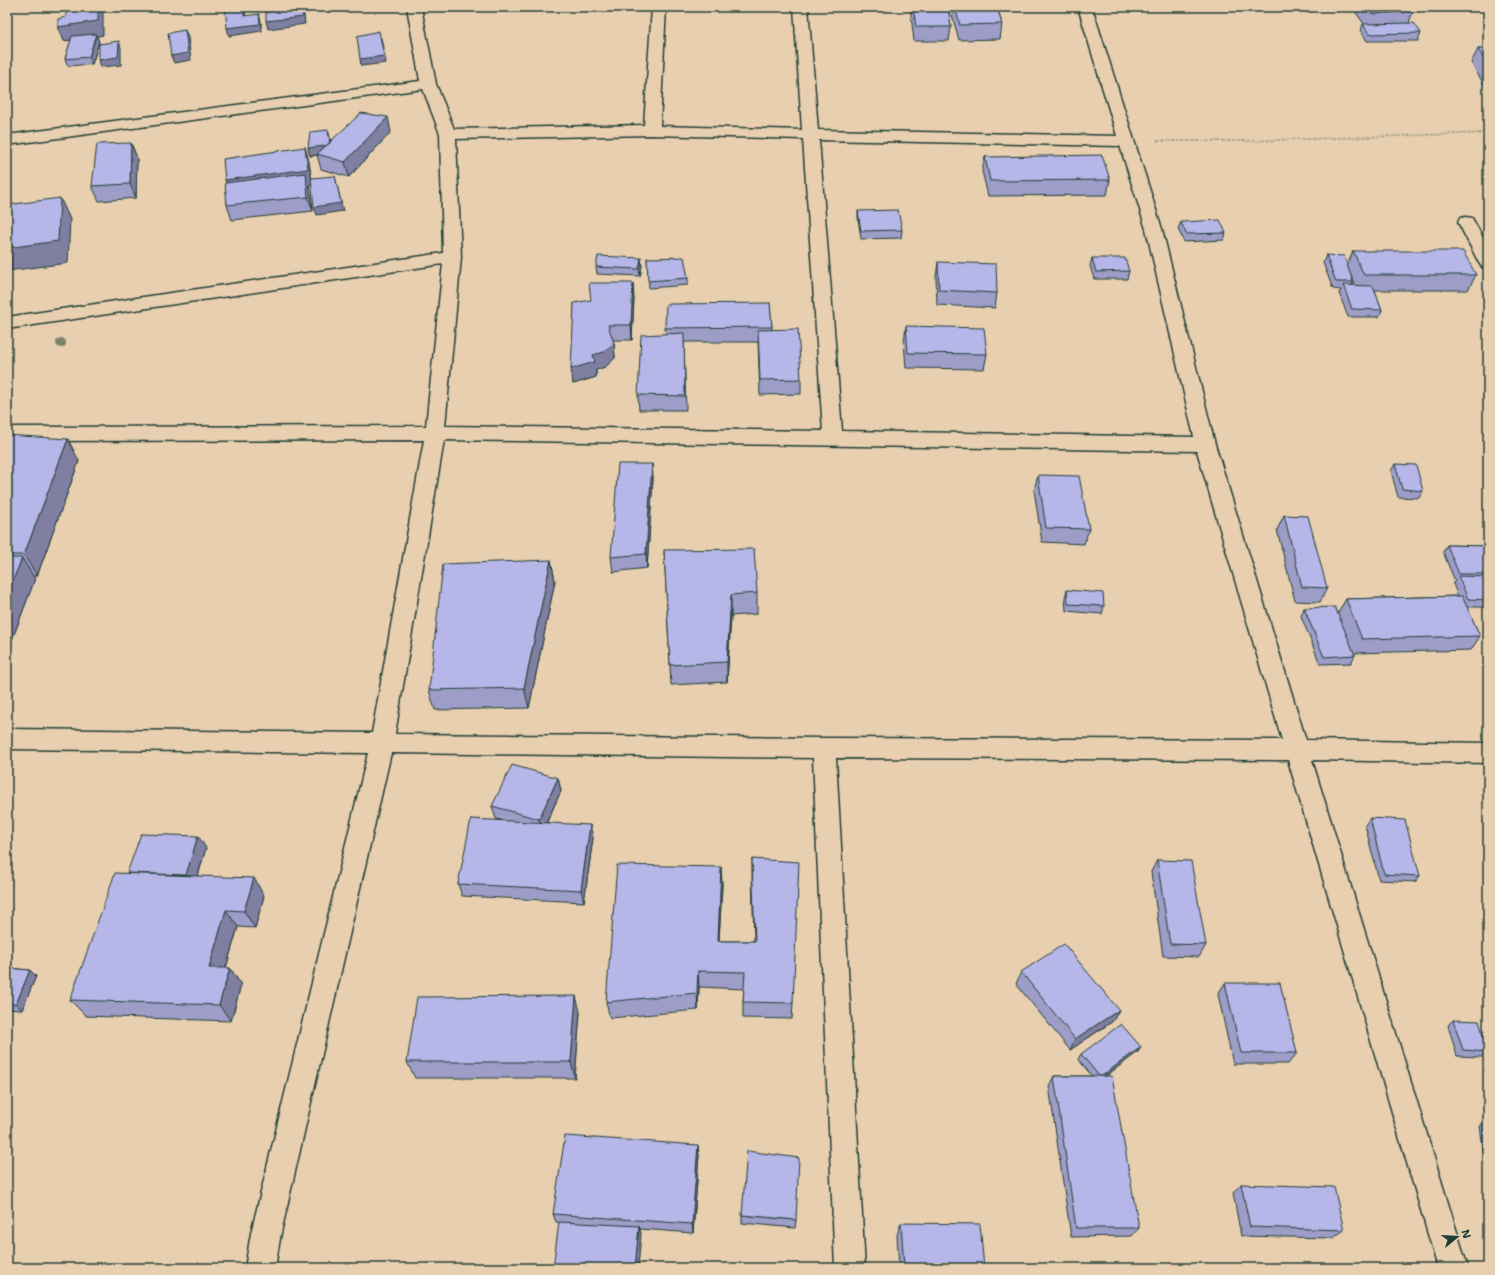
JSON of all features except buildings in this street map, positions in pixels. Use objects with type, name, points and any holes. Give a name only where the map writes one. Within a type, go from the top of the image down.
[{"type":"street","points":[[260,1268],[268,1225],[382,743],[435,433],[452,257],[448,134],[428,84],[414,7]]},
{"type":"street","points":[[652,130],[659,7]]},
{"type":"street","points":[[801,7],[833,438]]},
{"type":"street","points":[[1085,7],[1154,229],[1205,444],[1453,1268]]},
{"type":"street","points":[[7,140],[428,84]]},
{"type":"street","points":[[448,134],[652,130],[810,135],[1127,141]]},
{"type":"street","points":[[1466,222],[1488,263]]},
{"type":"street","points":[[7,322],[452,257]]},
{"type":"street","points":[[7,434],[435,433],[1205,444]]},
{"type":"street","points":[[7,739],[824,748],[1297,750],[1488,753]]},
{"type":"street","points":[[824,748],[850,1268]]},
{"type":"path","points":[[1127,141],[1247,141],[1488,133]]}]
